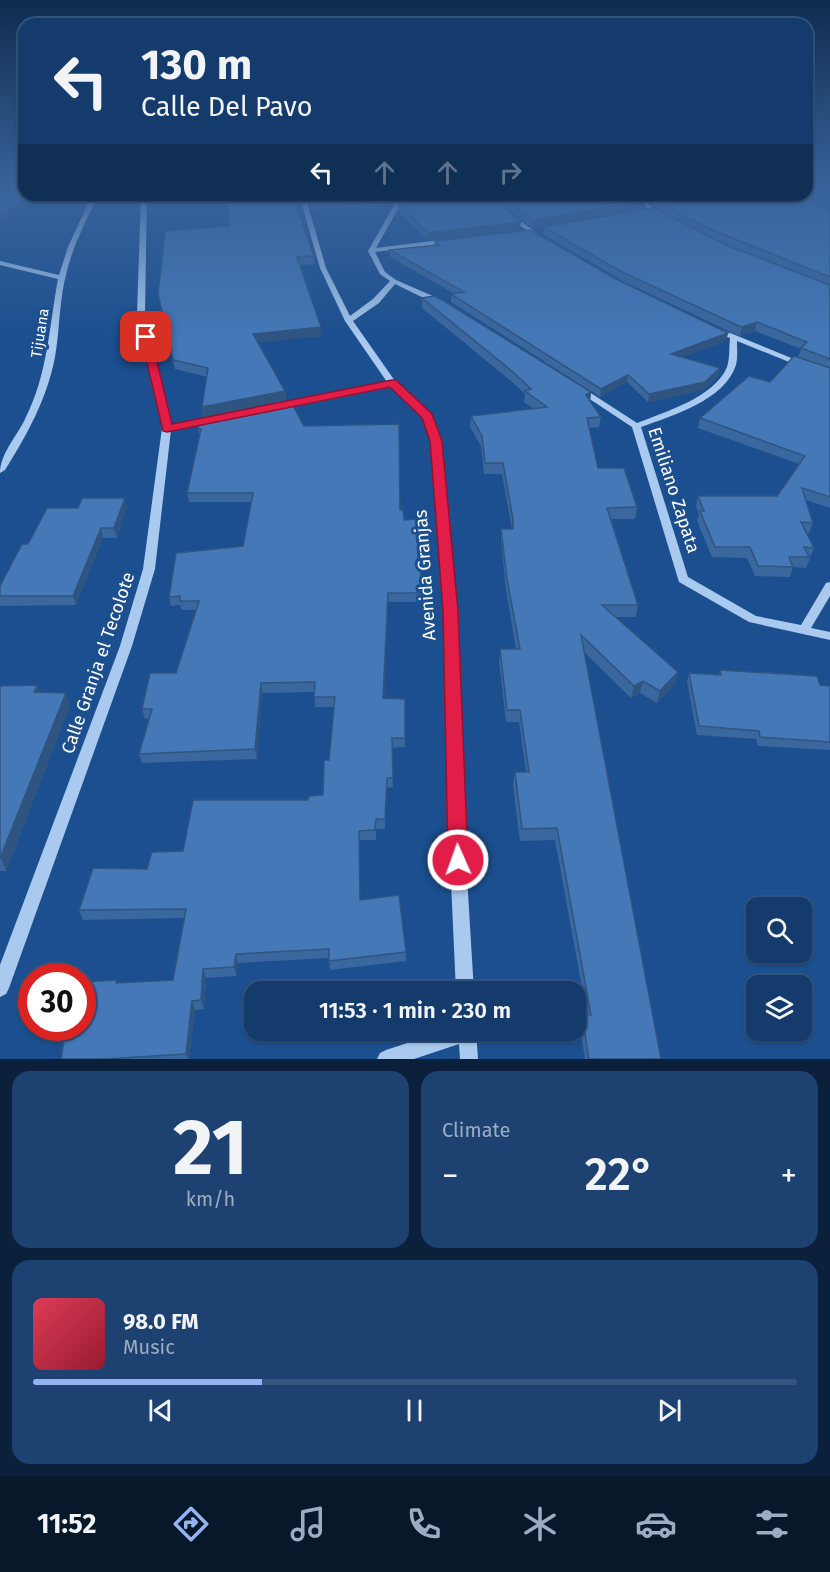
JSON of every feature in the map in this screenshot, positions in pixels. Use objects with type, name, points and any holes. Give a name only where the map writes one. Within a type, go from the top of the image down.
[{"type":"street","name":"Tijuana","points":[[0,470],[26,429],[44,385],[53,350],[62,278],[76,240]]},
{"type":"street","name":"Calle Granja el Tecolote","points":[[0,988],[133,624],[149,569],[167,428],[141,314],[143,240]]},
{"type":"street","name":"Avenida Granjas","points":[[314,240],[322,268],[349,321],[392,383],[428,417],[436,441],[450,611],[464,981]]},
{"type":"street","points":[[371,251],[377,240]]},
{"type":"street","points":[[371,251],[455,240]]},
{"type":"street","points":[[544,240],[549,244]]},
{"type":"street","points":[[371,251],[382,273],[448,306]]},
{"type":"street","points":[[0,263],[62,278]]},
{"type":"street","points":[[349,321],[376,300],[394,281]]},
{"type":"street","points":[[702,324],[733,339],[808,366]]},
{"type":"street","points":[[636,426],[699,399],[720,386],[731,367],[733,339]]},
{"type":"street","name":"Emiliano Zapata","points":[[567,381],[636,426],[683,579],[753,619],[830,636]]},
{"type":"street","points":[[269,408],[392,383]]},
{"type":"street","points":[[167,428],[224,417]]},
{"type":"street","points":[[804,630],[830,586]]},
{"type":"street","points":[[386,1059],[440,1041]]},
{"type":"street","points":[[468,1041],[469,1059]]},
{"type":"building","points":[[164,240],[308,240],[314,256],[297,257],[321,327],[253,334],[285,391],[202,407],[208,368],[173,360],[158,294]]},
{"type":"building","points":[[548,240],[616,279],[728,333],[671,354],[720,368],[705,382],[649,394],[628,375],[601,389],[451,294],[464,292],[390,250],[439,245],[435,241]]},
{"type":"building","points":[[567,240],[717,240],[830,285],[830,359],[801,348],[807,342],[757,322],[739,326],[622,272]]},
{"type":"building","points":[[739,240],[830,240],[830,277]]},
{"type":"building","points":[[434,296],[444,301],[591,392],[586,395],[601,417],[587,418],[598,468],[624,468],[637,507],[607,508],[638,605],[602,605],[678,672],[660,691],[643,681],[634,686],[581,635],[661,1059],[589,1059],[586,1015],[591,1015],[557,828],[522,829],[515,772],[529,772],[520,710],[507,710],[500,649],[520,649],[507,579],[501,529],[513,529],[513,519],[503,463],[485,463],[482,436],[471,416],[547,407],[525,391],[531,389],[513,372],[422,298]]},
{"type":"building","points":[[794,356],[830,368],[830,497],[802,488],[813,523],[801,522],[814,548],[804,547],[809,557],[789,557],[793,567],[758,566],[750,547],[715,547],[700,511],[704,511],[698,496],[777,496],[805,456],[700,418],[749,376],[770,382]]},
{"type":"building","points":[[290,400],[304,426],[399,424],[400,510],[403,510],[404,520],[416,519],[422,593],[388,593],[383,698],[405,699],[405,738],[392,738],[393,778],[387,778],[385,819],[376,819],[375,830],[359,831],[360,900],[399,895],[406,952],[329,961],[329,949],[236,954],[234,967],[203,969],[201,1000],[192,1001],[186,1054],[61,1059],[64,1041],[96,1041],[96,981],[117,980],[116,983],[173,980],[186,909],[79,910],[93,868],[147,869],[152,852],[183,851],[193,800],[308,800],[309,796],[323,795],[324,760],[329,760],[335,697],[314,697],[315,682],[261,683],[255,749],[139,754],[152,709],[142,709],[150,673],[176,673],[199,601],[180,601],[180,596],[169,597],[176,553],[243,546],[253,493],[187,493],[201,429],[198,429],[200,418]]},
{"type":"building","points":[[82,498],[125,498],[114,528],[101,528],[73,596],[0,596],[0,586],[22,544],[28,544],[47,508],[78,508]]},
{"type":"building","points":[[720,670],[817,676],[820,685],[830,686],[830,742],[760,737],[759,731],[699,726],[689,673],[721,675]]},
{"type":"building","points":[[37,685],[34,692],[66,693],[0,858],[0,686]]},
{"type":"route","points":[[146,337],[167,428],[392,383],[428,417],[436,441],[450,611],[458,860]]}]
